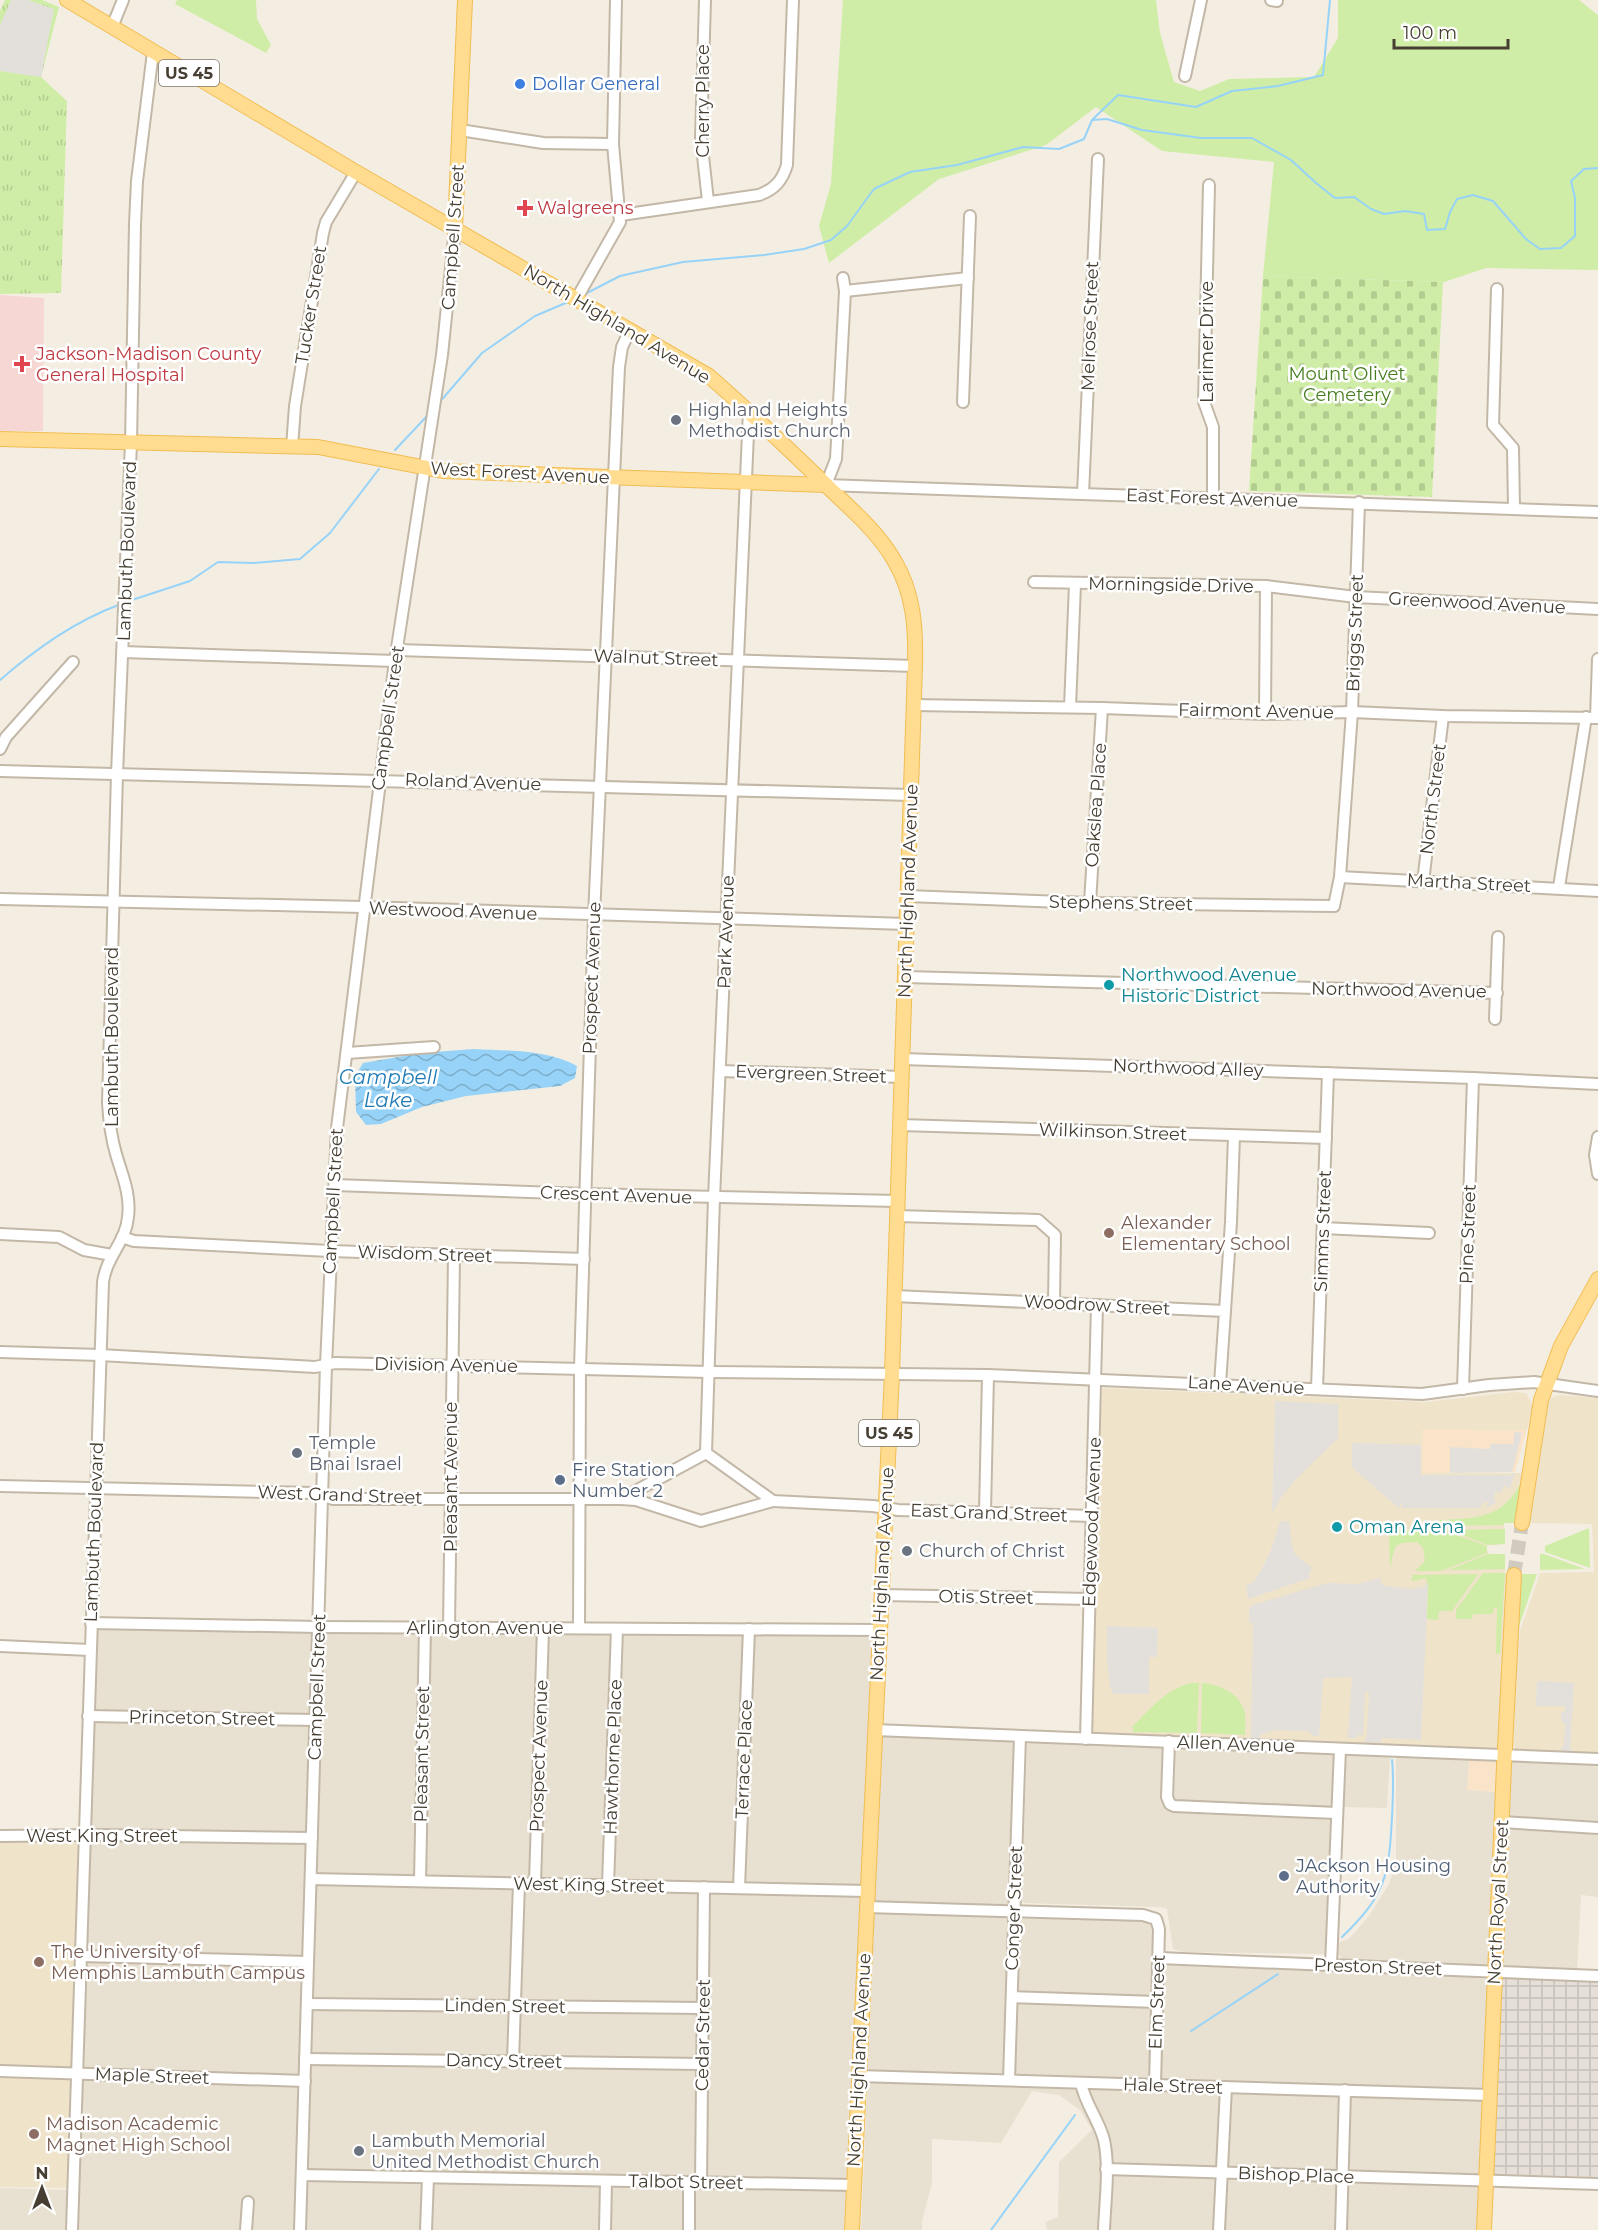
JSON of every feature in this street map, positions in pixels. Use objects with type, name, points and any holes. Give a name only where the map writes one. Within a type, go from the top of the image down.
[{"type":"main road","name":"North Highland Avenue","points":[[67,0],[356,172],[708,376],[749,411],[861,518],[894,560],[910,599],[916,635],[892,1374],[852,2230]]},
{"type":"main road","name":"Campbell Street","points":[[455,229],[465,0]]},
{"type":"main road","name":"West Forest Avenue","points":[[0,439],[292,447],[340,450],[424,468],[826,485]]},
{"type":"main road","points":[[1522,1523],[1540,1400],[1561,1346],[1598,1279]]},
{"type":"main road","name":"North Royal Street","points":[[1484,2230],[1514,1575]]},
{"type":"street","points":[[112,27],[123,0]]},
{"type":"street","points":[[574,297],[617,231],[621,215],[613,144],[616,0]]},
{"type":"street","name":"Cherry Place","points":[[705,0],[701,138],[708,201]]},
{"type":"street","points":[[621,215],[759,195],[778,185],[787,165],[793,0]]},
{"type":"street","points":[[1185,76],[1201,0]]},
{"type":"street","name":"Lambuth Boulevard","points":[[72,2230],[104,1275],[122,1238],[128,1221],[129,1208],[127,1186],[111,1132],[108,1103],[117,774],[126,589],[136,192],[153,52]]},
{"type":"street","points":[[460,130],[543,143],[613,144]]},
{"type":"street","name":"Melrose Street","points":[[1083,494],[1098,159]]},
{"type":"street","name":"Tucker Street","points":[[292,447],[295,405],[323,233],[326,222],[356,172]]},
{"type":"street","name":"Larimer Drive","points":[[1209,185],[1204,402],[1213,427],[1213,497]]},
{"type":"street","points":[[963,402],[970,216]]},
{"type":"street","name":"Campbell Street","points":[[300,2230],[326,1365],[337,1128],[396,655],[442,355],[455,229]]},
{"type":"street","points":[[826,485],[836,459],[845,291],[843,278]]},
{"type":"street","points":[[845,291],[968,278]]},
{"type":"street","points":[[1497,289],[1493,425],[1513,448],[1514,508]]},
{"type":"street","name":"Prospect Avenue","points":[[579,1628],[580,1368],[599,786],[619,367],[622,347],[630,330]]},
{"type":"street","name":"Park Avenue","points":[[706,1453],[714,1198],[733,789],[736,661],[749,411]]},
{"type":"street","name":"East Forest Avenue","points":[[826,485],[1598,512]]},
{"type":"street","name":"Briggs Street","points":[[1334,906],[1340,877],[1352,712],[1359,502]]},
{"type":"street","name":"Morningside Drive","points":[[1034,582],[1266,586],[1356,597]]},
{"type":"street","name":"Morningside Drive","points":[[1070,707],[1075,584]]},
{"type":"street","name":"Morningside Drive","points":[[1265,714],[1266,586]]},
{"type":"street","name":"Greenwood Avenue","points":[[1356,597],[1598,609]]},
{"type":"street","name":"Walnut Street","points":[[123,652],[606,657],[915,666]]},
{"type":"street","points":[[1559,887],[1593,718],[1598,659]]},
{"type":"street","points":[[0,749],[6,737],[73,662]]},
{"type":"street","name":"Fairmont Avenue","points":[[914,705],[1070,707],[1265,714],[1352,712],[1593,718]]},
{"type":"street","name":"Oakslea Place","points":[[1090,903],[1102,708]]},
{"type":"street","name":"North Street","points":[[1423,882],[1443,716]]},
{"type":"street","name":"Roland Avenue","points":[[0,771],[380,779],[911,795]]},
{"type":"street","name":"Martha Street","points":[[1340,877],[1559,887],[1598,891]]},
{"type":"street","name":"Stephens Street","points":[[907,896],[1090,903],[1334,906]]},
{"type":"street","name":"Westwood Avenue","points":[[0,899],[363,907],[907,924]]},
{"type":"street","name":"Northwood Avenue","points":[[1495,1019],[1498,937]]},
{"type":"street","name":"Northwood Avenue","points":[[905,977],[1497,993]]},
{"type":"street","points":[[347,1053],[434,1047]]},
{"type":"street","name":"Northwood Alley","points":[[902,1059],[1598,1084]]},
{"type":"street","name":"Evergreen Street","points":[[721,1071],[902,1077]]},
{"type":"street","name":"Simms Street","points":[[1317,1389],[1328,1073]]},
{"type":"street","name":"Pine Street","points":[[1463,1389],[1473,1078]]},
{"type":"street","name":"Wilkinson Street","points":[[900,1125],[1326,1138]]},
{"type":"street","points":[[1220,1384],[1231,1222],[1233,1136]]},
{"type":"street","points":[[1598,1137],[1595,1155],[1598,1174]]},
{"type":"street","name":"Crescent Avenue","points":[[335,1185],[714,1198],[897,1201]]},
{"type":"street","points":[[897,1216],[1038,1220],[1055,1235],[1054,1303]]},
{"type":"street","points":[[1323,1228],[1429,1233]]},
{"type":"street","points":[[0,1234],[59,1237],[84,1250],[112,1255]]},
{"type":"street","name":"Wisdom Street","points":[[122,1238],[134,1241],[330,1251],[584,1259]]},
{"type":"street","name":"Pleasant Avenue","points":[[450,1628],[454,1255]]},
{"type":"street","name":"Woodrow Street","points":[[894,1296],[1225,1311]]},
{"type":"street","name":"Edgewood Avenue","points":[[1086,1739],[1097,1305]]},
{"type":"street","name":"Division Avenue","points":[[0,1352],[315,1367],[335,1363],[892,1374]]},
{"type":"street","name":"Lane Avenue","points":[[892,1374],[1096,1378],[1422,1394],[1511,1383],[1547,1383],[1598,1391]]},
{"type":"street","points":[[986,1512],[988,1375]]},
{"type":"street","points":[[706,1453],[773,1501]]},
{"type":"street","name":"West Grand Street","points":[[621,1499],[706,1453]]},
{"type":"street","name":"West Grand Street","points":[[0,1486],[95,1490],[314,1493],[333,1499],[621,1499],[636,1500],[701,1521],[773,1501],[885,1508]]},
{"type":"street","name":"East Grand Street","points":[[885,1508],[1093,1516]]},
{"type":"street","name":"Otis Street","points":[[881,1595],[1090,1599]]},
{"type":"street","name":"Arlington Avenue","points":[[91,1623],[425,1628],[879,1630]]},
{"type":"street","name":"Pleasant Street","points":[[420,1881],[425,1628]]},
{"type":"street","name":"Prospect Avenue","points":[[535,1883],[543,1628]]},
{"type":"street","name":"Hawthorne Place","points":[[608,1885],[617,1629]]},
{"type":"street","name":"Terrace Place","points":[[739,1888],[749,1629]]},
{"type":"street","points":[[0,1646],[90,1650]]},
{"type":"street","name":"Princeton Street","points":[[88,1716],[316,1720]]},
{"type":"street","name":"Allen Avenue","points":[[874,1730],[1598,1759]]},
{"type":"street","name":"Conger Street","points":[[1009,2080],[1020,1736]]},
{"type":"street","points":[[1169,1741],[1167,1797],[1170,1804],[1174,1806],[1337,1813]]},
{"type":"street","points":[[1331,1965],[1340,1749]]},
{"type":"street","points":[[1502,1822],[1598,1828]]},
{"type":"street","name":"West King Street","points":[[0,1836],[312,1838]]},
{"type":"street","name":"West King Street","points":[[311,1879],[867,1891]]},
{"type":"street","points":[[513,2061],[519,1883]]},
{"type":"street","name":"Cedar Street","points":[[701,2183],[704,1887]]},
{"type":"street","points":[[866,1907],[1014,1911]]},
{"type":"street","name":"Elm Street","points":[[1014,1911],[1143,1915],[1156,1919],[1159,1929],[1155,2085]]},
{"type":"street","points":[[82,1956],[308,1962]]},
{"type":"street","name":"Preston Street","points":[[1158,1958],[1598,1976]]},
{"type":"street","points":[[1012,1997],[1157,2002]]},
{"type":"street","name":"Linden Street","points":[[307,2004],[703,2008]]},
{"type":"street","name":"Dancy Street","points":[[305,2059],[702,2064]]},
{"type":"street","name":"Maple Street","points":[[0,2071],[305,2081]]},
{"type":"street","name":"Hale Street","points":[[858,2076],[1489,2095]]},
{"type":"street","points":[[1082,2083],[1084,2098],[1103,2139],[1106,2169],[1104,2230]]},
{"type":"street","points":[[1219,2230],[1226,2087]]},
{"type":"street","points":[[1341,2230],[1346,2090]]},
{"type":"street","name":"Bishop Place","points":[[1106,2169],[1598,2184]]},
{"type":"street","name":"Talbot Street","points":[[302,2175],[854,2185]]},
{"type":"street","points":[[426,2230],[428,2178]]},
{"type":"street","points":[[605,2230],[606,2181]]},
{"type":"street","points":[[689,2182],[689,2230]]},
{"type":"street","points":[[246,2230],[248,2202]]},
{"type":"shaded area","points":[[11,0],[28,0],[54,9],[41,77],[0,71],[0,25]]},
{"type":"shaded area","name":"Jackson-Madison County General Hospital","points":[[0,295],[44,298],[43,431],[0,431]]},
{"type":"shaded area","points":[[1102,1388],[1426,1402],[1513,1392],[1526,1393],[1533,1406],[1527,1430],[1422,1429],[1422,1473],[1521,1473],[1524,1470],[1514,1523],[1504,1523],[1505,1544],[1488,1545],[1486,1549],[1489,1554],[1505,1554],[1505,1573],[1508,1575],[1498,1748],[1094,1734],[1092,1727]]},
{"type":"shaded area","points":[[1559,1395],[1598,1398],[1598,1754],[1516,1750],[1513,1745],[1520,1631],[1540,1573],[1594,1572],[1592,1524],[1528,1523],[1547,1405],[1551,1398]]},
{"type":"shaded area","points":[[1275,1401],[1338,1404],[1338,1438],[1298,1477],[1282,1496],[1272,1513]]},
{"type":"shaded area","points":[[1422,1428],[1527,1430],[1515,1472],[1421,1473]]},
{"type":"shaded area","points":[[1514,1432],[1522,1433],[1512,1472],[1450,1473],[1450,1447],[1490,1449],[1491,1444],[1514,1444]]},
{"type":"shaded area","points":[[1352,1443],[1421,1445],[1421,1475],[1511,1475],[1515,1472],[1509,1491],[1508,1487],[1504,1486],[1501,1493],[1495,1492],[1494,1500],[1498,1502],[1486,1508],[1488,1503],[1485,1501],[1479,1508],[1401,1508],[1404,1501],[1399,1508],[1352,1466]]},
{"type":"shaded area","points":[[1289,1521],[1295,1554],[1312,1568],[1309,1573],[1310,1578],[1248,1599],[1246,1586],[1254,1581],[1261,1570],[1270,1553],[1280,1522]]},
{"type":"shaded area","points":[[1380,1578],[1381,1583],[1385,1586],[1409,1589],[1425,1587],[1427,1582],[1428,1584],[1421,1740],[1383,1738],[1380,1739],[1382,1743],[1364,1742],[1367,1736],[1369,1694],[1367,1690],[1363,1735],[1348,1738],[1352,1677],[1323,1678],[1319,1736],[1313,1736],[1309,1731],[1277,1730],[1261,1734],[1259,1739],[1251,1738],[1253,1623],[1249,1623],[1249,1609],[1252,1605],[1328,1583],[1358,1584]]},
{"type":"shaded area","points":[[1107,1626],[1158,1628],[1157,1657],[1149,1657],[1149,1694],[1113,1694],[1107,1661]]},
{"type":"shaded area","points":[[96,1628],[872,1634],[847,2230],[75,2230]]},
{"type":"shaded area","points":[[1537,1681],[1574,1683],[1570,1747],[1574,1753],[1560,1752],[1564,1744],[1565,1723],[1562,1723],[1561,1712],[1565,1712],[1565,1706],[1536,1706]]},
{"type":"shaded area","points":[[882,1734],[1016,1739],[1012,1916],[1134,1919],[1151,1922],[1154,1960],[1489,1974],[1507,1757],[1598,1761],[1598,1897],[1581,1895],[1577,1972],[1500,1970],[1479,2230],[1047,2230],[1046,2222],[1058,2217],[1059,2162],[1092,2130],[1080,2110],[1059,2095],[1032,2091],[1001,2143],[932,2139],[932,2183],[922,2221],[922,2230],[861,2230]]},
{"type":"shaded area","points":[[1029,1743],[1167,1746],[1166,1802],[1329,1817],[1332,1822],[1326,1954],[1184,1952],[1173,1949],[1167,1909],[1161,1907],[1024,1903],[1022,1901],[1027,1745]]},
{"type":"shaded area","points":[[1175,1747],[1334,1754],[1337,1759],[1335,1806],[1331,1810],[1174,1803],[1169,1797],[1171,1751]]},
{"type":"shaded area","points":[[1343,1754],[1390,1756],[1387,1808],[1340,1807]]},
{"type":"shaded area","points":[[1396,1755],[1469,1760],[1468,1790],[1497,1792],[1488,1965],[1347,1962],[1336,1953],[1334,1945],[1350,1938],[1369,1916],[1389,1884],[1396,1862]]},
{"type":"shaded area","points":[[1469,1760],[1498,1762],[1497,1792],[1467,1790]]},
{"type":"shaded area","name":"The University of Memphis Lambuth Campus","points":[[0,1838],[70,1841],[77,1842],[78,1846],[77,1866],[80,1871],[76,2022],[72,2045],[68,2188],[0,2187]]},
{"type":"shaded area","points":[[1502,1977],[1598,1982],[1598,2177],[1494,2174]]},
{"type":"shaded area","points":[[0,2188],[68,2190],[66,2230],[0,2230]]},
{"type":"green space","points":[[5,0],[42,0],[59,7],[41,77],[67,101],[61,293],[0,294],[0,11]]},
{"type":"green space","points":[[177,0],[256,0],[257,19],[271,45],[266,53],[175,4]]},
{"type":"green space","points":[[843,0],[1156,0],[1160,33],[1174,82],[1200,91],[1229,79],[1314,77],[1338,38],[1338,0],[1579,0],[1598,15],[1598,270],[1486,268],[1444,282],[1263,276],[1274,162],[1162,151],[1096,107],[1046,145],[939,179],[829,263],[819,226],[831,184]]},
{"type":"green space","name":"Mount Olivet Cemetery","points":[[1263,276],[1443,282],[1432,497],[1249,491]]},
{"type":"green space","points":[[1521,1483],[1514,1523],[1439,1526],[1440,1520],[1476,1517],[1497,1510],[1514,1495]]},
{"type":"green space","points":[[1589,1528],[1590,1568],[1545,1552],[1545,1546]]},
{"type":"green space","points":[[1505,1529],[1505,1544],[1488,1545],[1449,1530]]},
{"type":"green space","points":[[1442,1530],[1487,1546],[1487,1553],[1441,1571],[1415,1571],[1425,1561],[1423,1548],[1417,1542],[1402,1543],[1396,1546],[1390,1569],[1389,1531]]},
{"type":"green space","points":[[1488,1554],[1505,1554],[1505,1569],[1449,1570]]},
{"type":"green space","points":[[1540,1554],[1544,1554],[1585,1569],[1540,1570]]},
{"type":"green space","points":[[1483,1573],[1505,1573],[1500,1654],[1496,1654],[1497,1608],[1493,1608],[1492,1614],[1473,1614],[1472,1619],[1456,1619],[1456,1610]]},
{"type":"green space","points":[[1478,1574],[1452,1611],[1439,1611],[1438,1620],[1427,1619],[1426,1578],[1411,1581],[1413,1575]]},
{"type":"green space","points":[[1521,1574],[1537,1574],[1519,1626]]},
{"type":"green space","points":[[1199,1683],[1197,1733],[1132,1732],[1134,1729],[1131,1728],[1158,1702],[1181,1686]]},
{"type":"green space","points":[[1202,1683],[1227,1690],[1238,1699],[1244,1710],[1245,1735],[1201,1733]]},
{"type":"water","name":"Campbell Lake","points":[[474,1049],[553,1056],[577,1066],[575,1078],[560,1086],[466,1096],[422,1107],[381,1124],[366,1125],[356,1112],[355,1076],[363,1063],[421,1053]]},
{"type":"waterway","points":[[1093,119],[1118,95],[1196,107],[1232,91],[1278,86],[1323,75],[1330,0]]},
{"type":"waterway","points":[[585,294],[620,276],[683,262],[764,255],[804,249],[831,240],[847,226],[874,189],[910,172],[957,165],[1023,147],[1059,149],[1084,139],[1092,120],[1107,119],[1142,130],[1201,138],[1252,138],[1291,160],[1335,198],[1354,197],[1371,209],[1384,214],[1405,211],[1424,214],[1427,230],[1445,229],[1457,199],[1473,195],[1493,201],[1526,239],[1540,249],[1561,248],[1575,236],[1575,198],[1571,181],[1584,169],[1598,168]]},
{"type":"waterway","points":[[438,404],[482,353],[535,316],[568,302]]},
{"type":"waterway","points":[[395,450],[428,415]]},
{"type":"waterway","points":[[129,601],[190,581],[218,562],[253,563],[300,559],[330,533],[379,469]]},
{"type":"waterway","points":[[0,680],[57,636],[121,604]]},
{"type":"waterway","points":[[1342,1937],[1368,1909],[1382,1883],[1386,1869],[1392,1810],[1392,1760]]},
{"type":"waterway","points":[[1191,2031],[1278,1974]]},
{"type":"waterway","points":[[991,2230],[1075,2115]]},
{"type":"tunnel","points":[[1514,1575],[1522,1523]]},
{"type":"place","name":"Dollar General","points":[[520,84]]},
{"type":"place","name":"Walgreens","points":[[525,208]]},
{"type":"place","name":"Jackson-Madison County General Hospital","points":[[22,364]]},
{"type":"place","name":"Highland Heights Methodist Church","points":[[676,420]]},
{"type":"place","name":"Northwood Avenue Historic District","points":[[1109,985]]},
{"type":"place","name":"Alexander Elementary School","points":[[1109,1233]]},
{"type":"place","name":"Temple Bnai Israel","points":[[297,1453]]},
{"type":"place","name":"Fire Station Number 2","points":[[560,1480]]},
{"type":"place","name":"Oman Arena","points":[[1337,1527]]},
{"type":"place","name":"Church of Christ","points":[[907,1551]]},
{"type":"place","name":"JAckson Housing Authority","points":[[1284,1876]]},
{"type":"place","name":"The University of Memphis Lambuth Campus","points":[[39,1962]]},
{"type":"place","name":"Madison Academic Magnet High School","points":[[34,2134]]},
{"type":"place","name":"Lambuth Memorial United Methodist Church","points":[[359,2151]]}]
